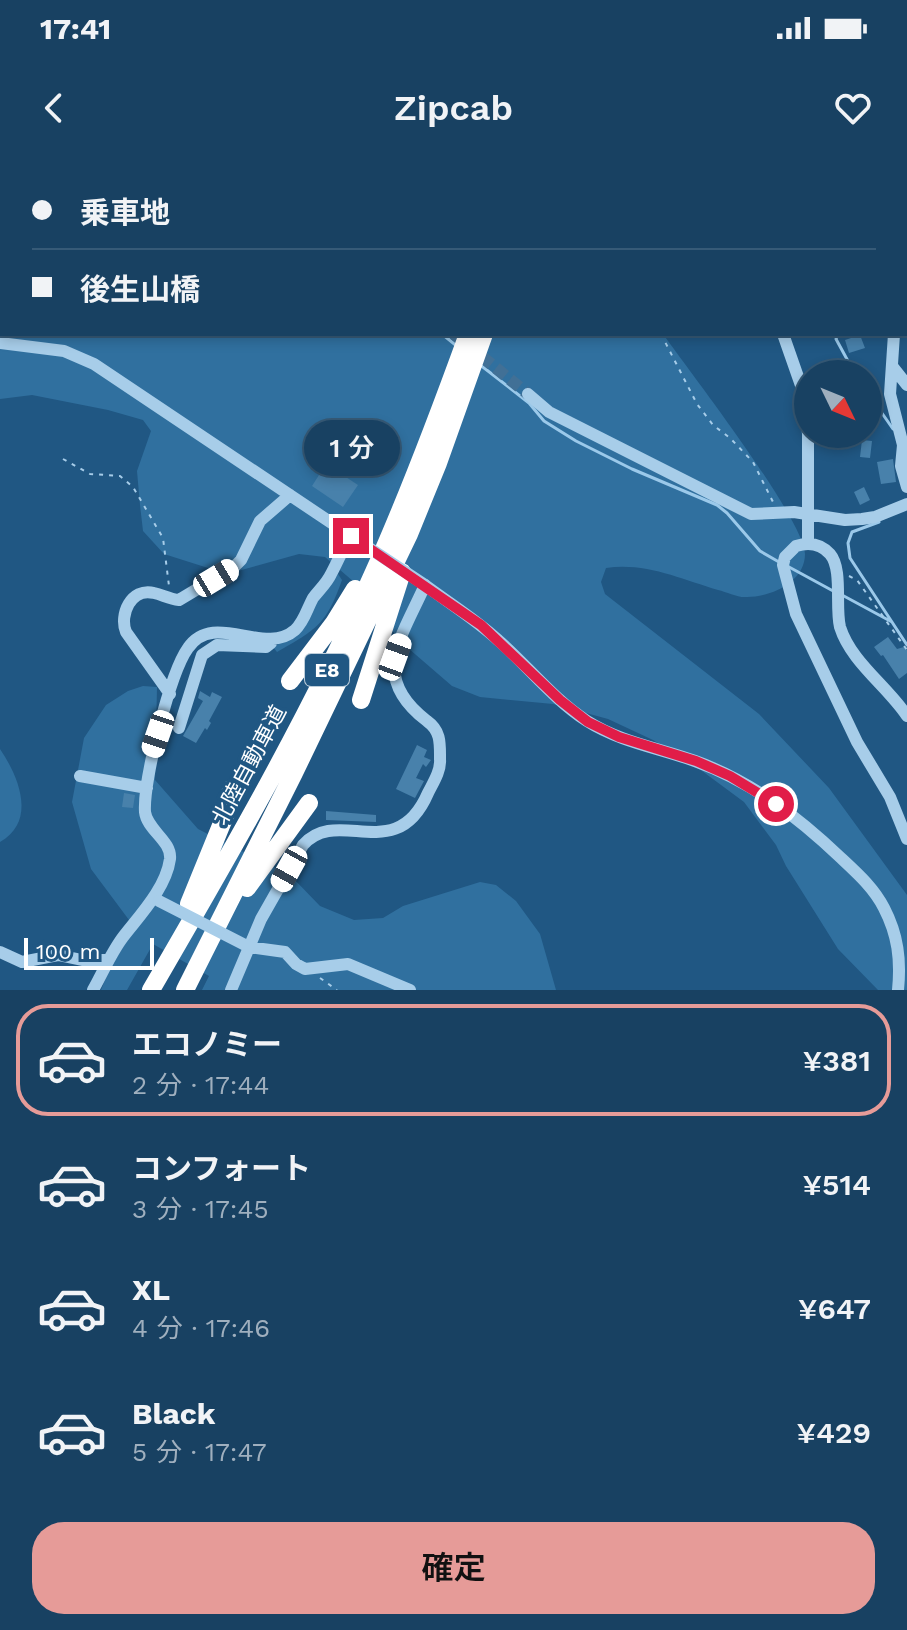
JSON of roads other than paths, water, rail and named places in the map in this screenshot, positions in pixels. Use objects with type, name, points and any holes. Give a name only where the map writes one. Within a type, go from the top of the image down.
[{"type":"highway","name":"北陸自動車道","points":[[150,990],[319,686],[374,573],[467,336]]},
{"type":"highway","name":"北陸自動車道","points":[[188,990],[379,599],[438,463],[483,336]]},
{"type":"highway","points":[[290,681],[334,623],[353,592],[447,392]]},
{"type":"highway","points":[[361,700],[438,463]]},
{"type":"highway","points":[[150,990],[229,806],[231,789]]},
{"type":"highway","points":[[188,990],[251,882],[309,803]]},
{"type":"street","points":[[784,336],[794,365]]},
{"type":"street","points":[[894,336],[890,394],[905,445],[901,466],[907,487]]},
{"type":"street","points":[[0,343],[64,351],[94,364],[481,625],[560,700],[588,722],[619,737],[696,761],[730,776],[776,804],[822,840],[873,889],[885,909],[899,949],[898,990]]},
{"type":"street","points":[[892,366],[907,385]]},
{"type":"street","points":[[528,394],[549,412],[751,514],[794,512],[845,520],[862,519],[907,504]]},
{"type":"street","points":[[808,448],[808,543]]},
{"type":"street","points":[[170,694],[123,624],[126,608],[137,596],[153,592],[179,600],[234,567],[241,560],[260,521],[290,495]]},
{"type":"street","points":[[179,728],[202,655],[217,645],[266,647],[295,630],[351,536]]},
{"type":"street","points":[[907,716],[853,653],[845,639],[838,615],[836,569],[830,554],[808,543],[796,546],[789,551],[783,565],[796,614],[857,742],[890,797],[907,839]]},
{"type":"street","points":[[231,990],[268,906],[310,836],[337,831],[385,832],[416,817],[423,806],[441,765],[439,735],[434,726],[406,703],[399,693],[393,668],[425,585]]},
{"type":"street","points":[[93,990],[109,960],[157,899],[167,870],[170,852],[150,827],[145,815],[147,788],[151,756],[178,666],[188,646],[198,638],[228,632],[269,641],[277,639]]},
{"type":"street","points":[[80,776],[147,788]]},
{"type":"street","points":[[157,899],[249,947],[285,952],[305,969],[348,964],[410,990]]},
{"type":"street","points":[[0,952],[22,962],[58,955],[82,960],[109,960]]},
{"type":"waterway","points":[[444,336],[458,347]]},
{"type":"waterway","points":[[837,336],[847,360]]},
{"type":"waterway","points":[[479,364],[529,403],[544,421],[576,441],[717,505],[760,551],[779,562]]},
{"type":"waterway","points":[[882,413],[893,429]]},
{"type":"waterway","points":[[879,522],[852,532],[848,543],[850,558],[907,645]]},
{"type":"waterway","points":[[789,567],[835,592]]},
{"type":"waterway","points":[[842,595],[892,622]]},
{"type":"tunnel","points":[[456,336],[528,394]]}]
